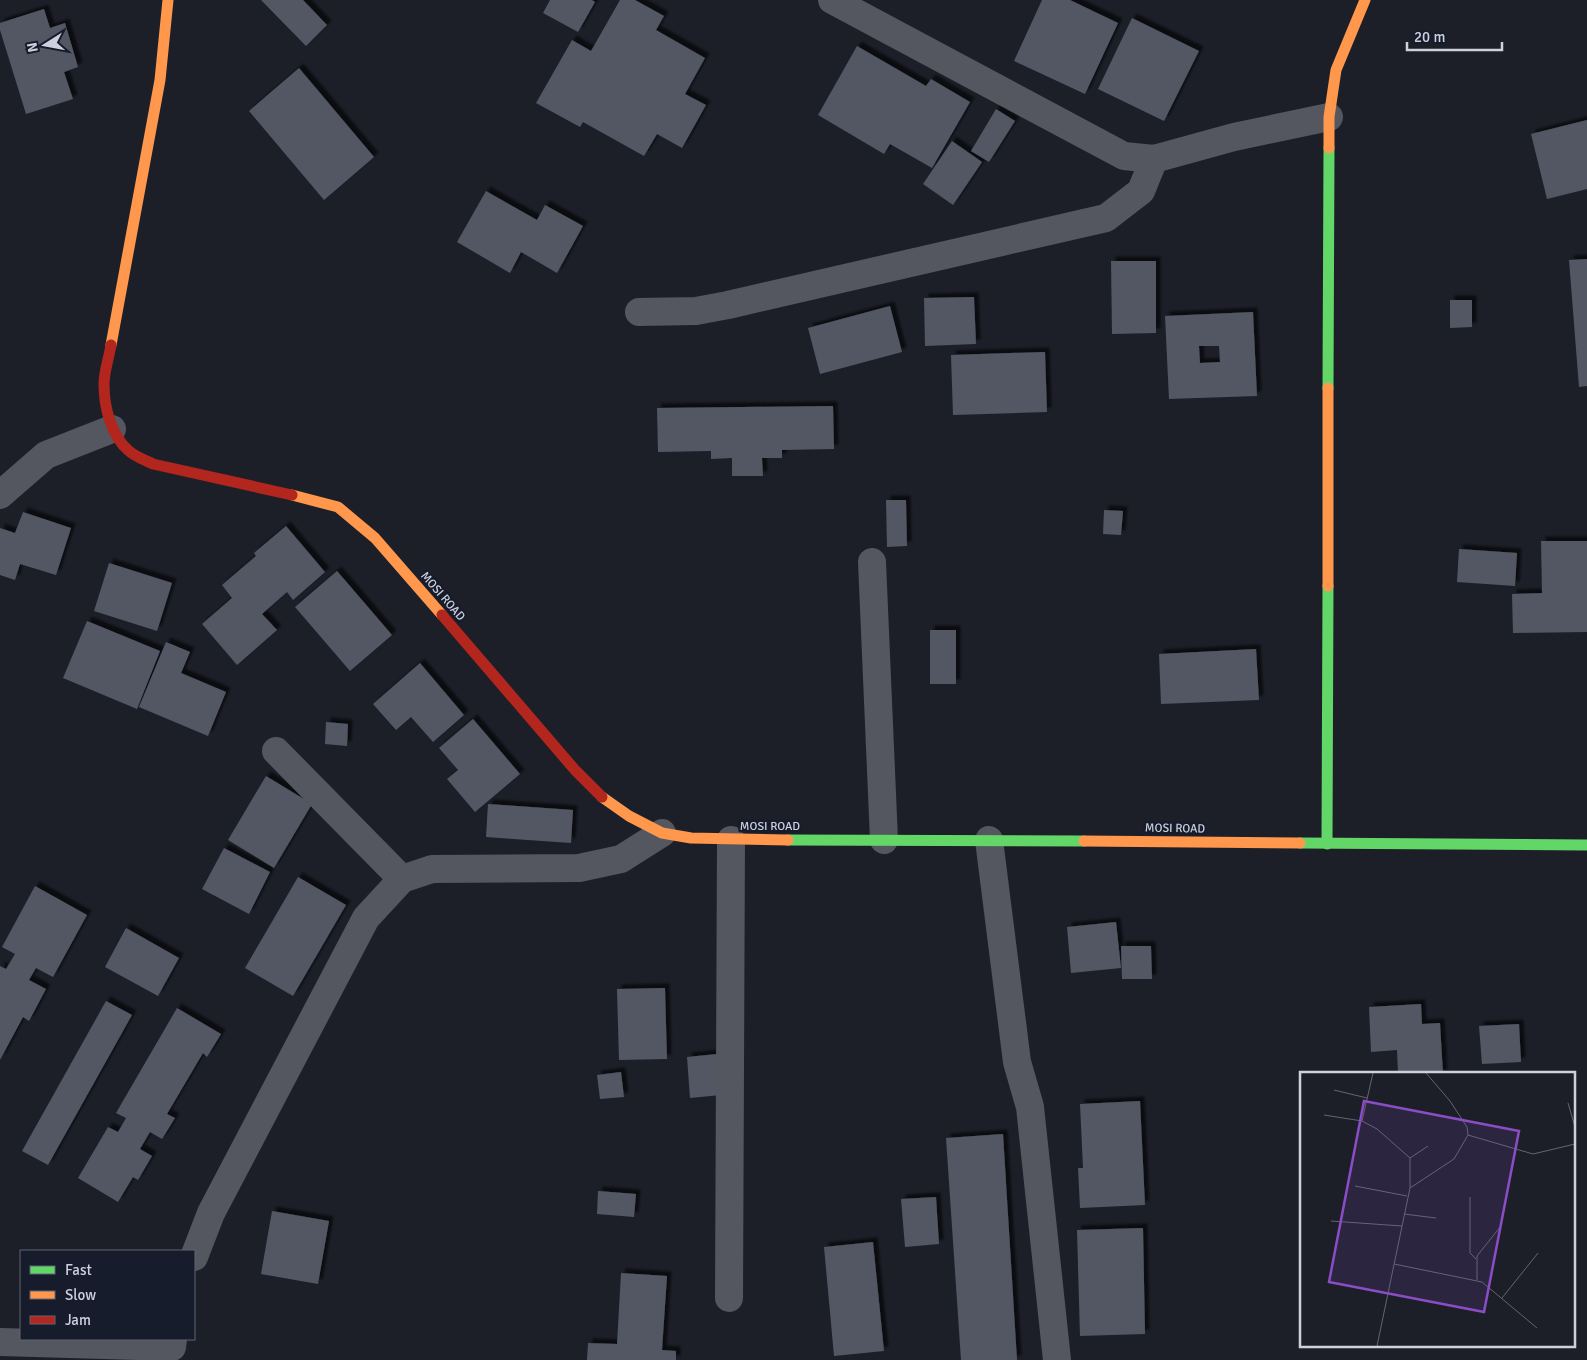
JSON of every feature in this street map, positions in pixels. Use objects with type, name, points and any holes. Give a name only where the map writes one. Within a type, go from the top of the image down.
[{"type":"street","name":"MOSI ROAD","points":[[168,0],[160,80],[104,384],[106,408],[112,428],[122,445],[139,459],[152,464],[298,496],[338,507],[375,538],[575,770],[601,796],[628,816],[662,833],[690,838],[732,840],[989,840],[1587,845]]},
{"type":"street","points":[[832,0],[1124,156],[1154,159],[1234,138],[1328,118]]},
{"type":"street","points":[[1327,844],[1328,118],[1336,70],[1365,0]]},
{"type":"street","points":[[639,312],[696,311],[728,305],[1106,218],[1141,191],[1154,159]]},
{"type":"street","points":[[0,495],[46,455],[112,428]]},
{"type":"street","points":[[872,562],[884,840]]},
{"type":"street","points":[[276,751],[402,879]]},
{"type":"street","points":[[195,1254],[211,1213],[366,918],[402,879],[432,869],[579,868],[621,859],[662,833]]},
{"type":"street","points":[[729,1298],[732,840]]},
{"type":"street","points":[[989,840],[1017,1062],[1030,1107],[1057,1360]]},
{"type":"street","points":[[0,1342],[172,1349]]},
{"type":"building","points":[[261,0],[303,0],[327,25],[306,46]]},
{"type":"building","points":[[550,0],[592,0],[595,2],[578,32],[543,13]]},
{"type":"building","points":[[620,0],[635,0],[664,16],[656,30],[705,58],[685,94],[706,105],[682,148],[657,134],[644,156],[583,122],[580,127],[536,103],[572,40],[591,51]]},
{"type":"building","points":[[1042,0],[1070,0],[1118,23],[1085,94],[1014,61]]},
{"type":"building","points":[[44,9],[50,28],[65,23],[78,67],[64,72],[73,99],[26,114],[0,30],[0,23]]},
{"type":"building","points":[[1132,18],[1199,51],[1164,121],[1098,89]]},
{"type":"building","points":[[857,46],[926,86],[931,79],[970,102],[932,168],[890,144],[884,154],[818,115]]},
{"type":"building","points":[[299,68],[374,157],[324,200],[249,111]]},
{"type":"building","points":[[996,109],[1015,121],[989,162],[971,151]]},
{"type":"building","points":[[1587,120],[1587,189],[1547,199],[1531,134]]},
{"type":"building","points":[[952,141],[982,162],[953,205],[923,184]]},
{"type":"building","points":[[486,191],[537,220],[545,205],[583,226],[557,273],[521,252],[510,273],[457,242]]},
{"type":"building","points":[[1587,259],[1587,386],[1579,387],[1569,260]]},
{"type":"building","points":[[1111,261],[1156,261],[1156,333],[1112,334]]},
{"type":"building","points":[[974,297],[976,344],[925,346],[924,298]]},
{"type":"building","points":[[1450,300],[1472,300],[1472,327],[1450,328]]},
{"type":"building","points":[[890,306],[902,352],[820,374],[808,328]]},
{"type":"building","points":[[1253,312],[1257,396],[1169,399],[1165,316]],"holes":[[[1199,346],[1219,346],[1220,362],[1200,363]]]},
{"type":"building","points":[[1045,352],[1047,412],[953,415],[951,355]]},
{"type":"building","points":[[833,406],[834,449],[782,450],[782,458],[762,458],[763,476],[732,476],[732,458],[711,459],[711,451],[658,452],[657,408]]},
{"type":"building","points":[[886,500],[906,500],[907,546],[887,547]]},
{"type":"building","points":[[1104,510],[1123,511],[1121,535],[1103,534]]},
{"type":"building","points":[[23,512],[71,528],[56,575],[20,564],[15,580],[0,575],[0,528],[15,533]]},
{"type":"building","points":[[286,526],[325,572],[293,600],[287,592],[262,614],[277,630],[237,665],[202,624],[232,598],[222,585],[256,556],[254,553]]},
{"type":"building","points":[[1541,541],[1587,541],[1587,632],[1513,633],[1512,594],[1542,593]]},
{"type":"building","points":[[1459,549],[1517,553],[1515,586],[1457,582]]},
{"type":"building","points":[[109,563],[172,583],[157,631],[94,611]]},
{"type":"building","points":[[337,571],[392,635],[350,671],[295,607]]},
{"type":"building","points":[[87,621],[160,651],[137,709],[63,678]]},
{"type":"building","points":[[930,630],[956,630],[956,684],[930,684]]},
{"type":"building","points":[[166,642],[190,652],[181,673],[226,692],[208,736],[139,707]]},
{"type":"building","points":[[1256,649],[1259,700],[1161,704],[1159,654]]},
{"type":"building","points":[[420,663],[464,715],[433,742],[411,717],[396,730],[373,704]]},
{"type":"building","points":[[473,719],[520,774],[475,812],[447,779],[458,770],[439,748]]},
{"type":"building","points":[[326,722],[348,724],[347,746],[325,744]]},
{"type":"building","points":[[266,776],[312,804],[274,868],[228,840]]},
{"type":"building","points":[[488,804],[573,810],[571,843],[486,837]]},
{"type":"building","points":[[224,848],[270,872],[249,914],[202,889]]},
{"type":"building","points":[[298,877],[346,905],[293,996],[245,968]]},
{"type":"building","points":[[35,886],[87,915],[53,977],[36,968],[29,980],[46,989],[29,1021],[23,1017],[0,1060],[0,966],[6,969],[15,954],[2,947]]},
{"type":"building","points":[[1116,922],[1121,968],[1071,973],[1067,927]]},
{"type":"building","points":[[126,928],[179,958],[158,996],[105,967]]},
{"type":"building","points":[[1121,946],[1151,946],[1152,979],[1122,979]]},
{"type":"building","points":[[665,988],[667,1059],[619,1060],[617,989]]},
{"type":"building","points":[[106,1001],[132,1015],[48,1165],[22,1151]]},
{"type":"building","points":[[1421,1004],[1422,1024],[1440,1023],[1443,1072],[1398,1072],[1397,1050],[1371,1052],[1369,1007]]},
{"type":"building","points":[[177,1008],[221,1034],[207,1057],[203,1053],[167,1114],[175,1118],[162,1139],[150,1132],[140,1149],[152,1156],[138,1180],[133,1177],[118,1202],[78,1178],[108,1127],[118,1132],[126,1118],[116,1113]]},
{"type":"building","points":[[1519,1024],[1521,1062],[1482,1064],[1479,1026]]},
{"type":"building","points":[[717,1054],[721,1095],[690,1098],[687,1057]]},
{"type":"building","points":[[621,1072],[624,1097],[600,1099],[597,1075]]},
{"type":"building","points":[[1140,1101],[1145,1205],[1080,1208],[1078,1168],[1083,1168],[1080,1104]]},
{"type":"building","points":[[1003,1134],[1017,1360],[961,1360],[946,1138]]},
{"type":"building","points":[[598,1191],[636,1194],[634,1217],[597,1214]]},
{"type":"building","points":[[936,1197],[939,1244],[905,1247],[901,1199]]},
{"type":"building","points":[[272,1211],[329,1221],[318,1284],[261,1274]]},
{"type":"building","points":[[1143,1228],[1145,1334],[1080,1336],[1077,1230]]},
{"type":"building","points":[[873,1242],[884,1351],[834,1356],[824,1247]]},
{"type":"building","points":[[621,1273],[667,1276],[662,1350],[676,1351],[676,1360],[587,1360],[588,1343],[617,1344]]},
{"type":"traffic: fast","points":[[1328,388],[1329,148]]},
{"type":"traffic: fast","points":[[1327,844],[1328,586]]},
{"type":"traffic: fast","points":[[788,840],[1084,841]]},
{"type":"traffic: fast","points":[[1300,843],[1587,845]]},
{"type":"traffic: slow","points":[[111,345],[160,80],[168,0]]},
{"type":"traffic: slow","points":[[1329,148],[1329,117],[1336,70],[1365,0]]},
{"type":"traffic: slow","points":[[1328,388],[1328,586]]},
{"type":"traffic: slow","points":[[292,495],[338,507],[375,538],[442,615]]},
{"type":"traffic: slow","points":[[602,797],[629,816],[662,833],[691,838],[788,840]]},
{"type":"traffic: slow","points":[[1084,841],[1300,843]]},
{"type":"traffic: jam","points":[[111,345],[104,379],[105,402],[113,429],[129,451],[153,464],[292,495]]},
{"type":"traffic: jam","points":[[442,615],[575,770],[602,797]]}]
